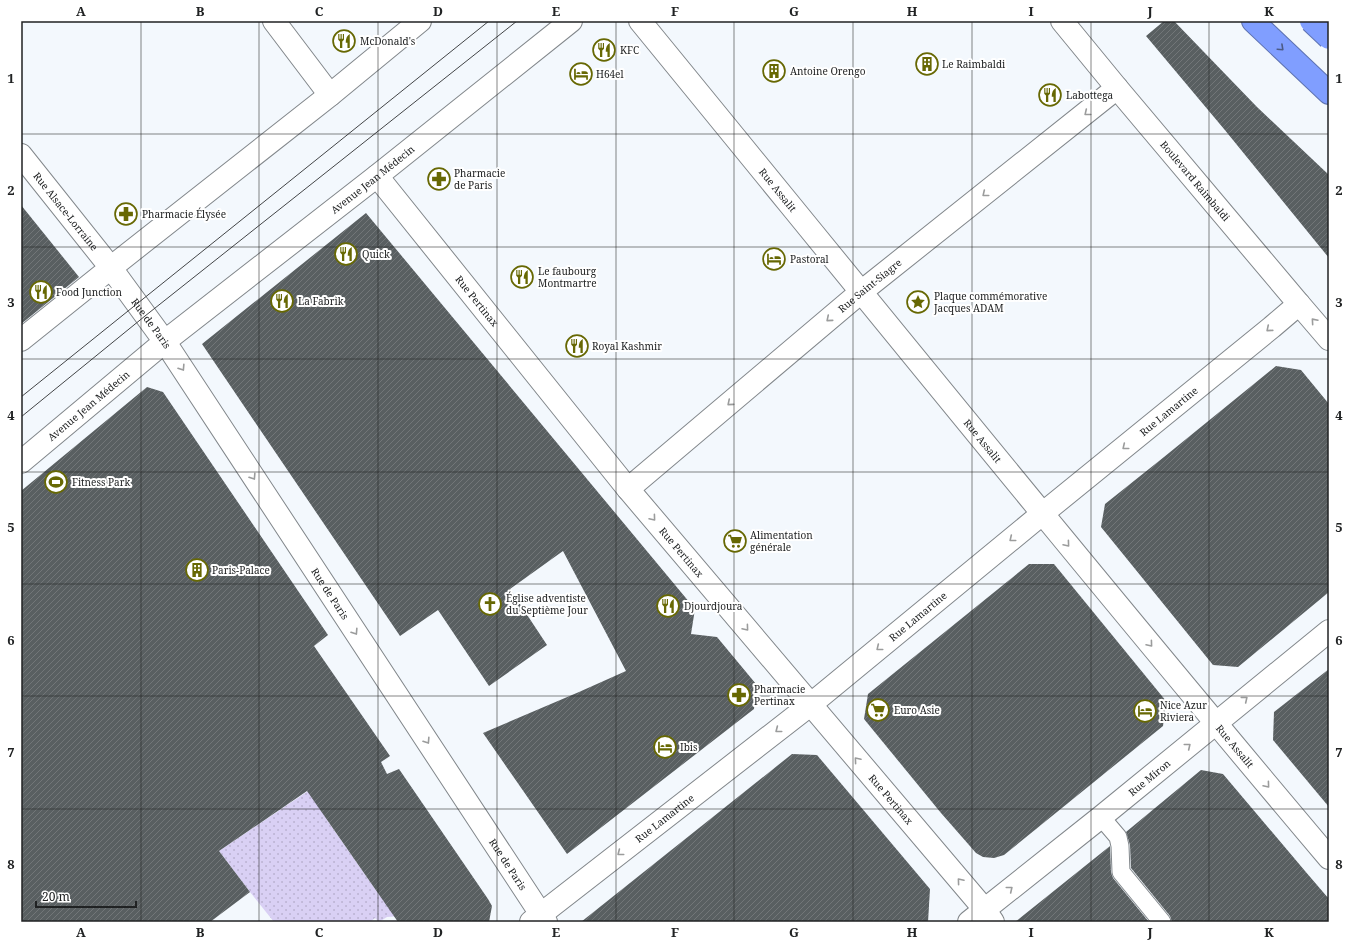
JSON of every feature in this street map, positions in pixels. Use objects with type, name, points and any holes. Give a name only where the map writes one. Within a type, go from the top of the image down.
[{"type":"highway","points":[[1253,21],[1329,93]]},
{"type":"highway","points":[[1311,21],[1329,38]]},
{"type":"street","points":[[274,21],[330,95]]},
{"type":"street","points":[[21,340],[330,95],[420,21]]},
{"type":"street","name":"Avenue Jean Médecin","points":[[173,335],[377,176],[571,21]]},
{"type":"street","name":"Rue Assalit","points":[[640,21],[1042,514],[1329,858]]},
{"type":"street","name":"Boulevard Raimbaldi","points":[[1062,21],[1329,339]]},
{"type":"street","name":"Rue Saint-Siagre","points":[[628,488],[861,292],[1117,88]]},
{"type":"street","name":"Rue Alsace-Lorraine","points":[[21,155],[110,269]]},
{"type":"street","name":"Rue Pertinax","points":[[377,176],[628,488],[810,705],[982,918]]},
{"type":"street","name":"Rue de Paris","points":[[110,269],[164,342],[539,919]]},
{"type":"street","name":"Rue Lamartine","points":[[539,919],[810,705],[1299,304]]},
{"type":"street","name":"Avenue Jean Médecin","points":[[21,462],[156,349]]},
{"type":"street","name":"Rue Miron","points":[[982,918],[1100,817],[1329,632]]},
{"type":"lane","points":[[1100,817],[1118,837],[1120,846],[1121,872],[1162,922]]},
{"type":"shaded area","points":[[314,787],[327,820],[380,896],[401,916],[387,917],[379,922],[375,918],[370,922],[274,922],[219,851]]},
{"type":"building","points":[[1164,21],[1174,21],[1257,107],[1329,175],[1329,258],[1146,36]]},
{"type":"building","points":[[21,205],[79,277],[21,324]]},
{"type":"building","points":[[366,213],[695,609],[691,634],[717,637],[756,684],[754,709],[567,854],[483,733],[626,671],[563,551],[510,589],[547,645],[489,686],[438,610],[400,636],[202,344]]},
{"type":"building","points":[[1276,366],[1301,370],[1329,404],[1329,592],[1238,667],[1213,665],[1101,527],[1105,504]]},
{"type":"building","points":[[147,387],[163,392],[328,635],[314,646],[390,756],[381,762],[387,774],[399,769],[488,899],[492,906],[489,922],[398,922],[307,791],[219,851],[250,892],[210,922],[21,922],[21,491]]},
{"type":"building","points":[[1029,564],[1054,564],[1166,701],[1163,726],[1004,855],[994,858],[983,857],[976,853],[941,813],[864,719],[868,694]]},
{"type":"building","points":[[1329,669],[1329,807],[1273,740],[1274,712]]},
{"type":"building","points":[[792,754],[817,755],[930,889],[928,922],[581,922]]},
{"type":"building","points":[[1201,770],[1223,774],[1329,899],[1329,922],[1172,922],[1170,916],[1131,868],[1130,845],[1126,832]]},
{"type":"building","points":[[1110,846],[1111,872],[1113,878],[1149,922],[1015,922]]},
{"type":"tram line","points":[[21,397],[489,21]]},
{"type":"tram line","points":[[21,417],[145,316],[517,21]]},
{"type":"place","name":"McDonald's","points":[[344,41]]},
{"type":"place","name":"KFC","points":[[604,50]]},
{"type":"place","name":"Le Raimbaldi","points":[[927,64]]},
{"type":"place","name":"Antoine Orengo","points":[[774,71]]},
{"type":"place","name":"H64el","points":[[581,74]]},
{"type":"place","name":"Labottega","points":[[1050,95]]},
{"type":"place","name":"Pharmacie de Paris","points":[[439,179]]},
{"type":"place","name":"Pharmacie Élysée","points":[[126,214]]},
{"type":"place","name":"Quick","points":[[346,254]]},
{"type":"place","name":"Pastoral","points":[[774,259]]},
{"type":"place","name":"Le faubourg Montmartre","points":[[522,277]]},
{"type":"place","name":"Food Junction","points":[[41,292]]},
{"type":"place","name":"La Fabrik","points":[[282,301]]},
{"type":"place","name":"Plaque commémorative Jacques ADAM","points":[[918,302]]},
{"type":"place","name":"Royal Kashmir","points":[[577,346]]},
{"type":"place","name":"Fitness Park","points":[[56,482]]},
{"type":"place","name":"Alimentation générale","points":[[735,541]]},
{"type":"place","name":"Paris-Palace","points":[[197,570]]},
{"type":"place","name":"Église adventiste du Septième Jour","points":[[490,604]]},
{"type":"place","name":"Djourdjoura","points":[[668,606]]},
{"type":"place","name":"Pharmacie Pertinax","points":[[739,695]]},
{"type":"place","name":"Euro Asie","points":[[878,710]]},
{"type":"place","name":"Nice Azur Riviera","points":[[1145,711]]},
{"type":"place","name":"Ibis","points":[[665,747]]}]
